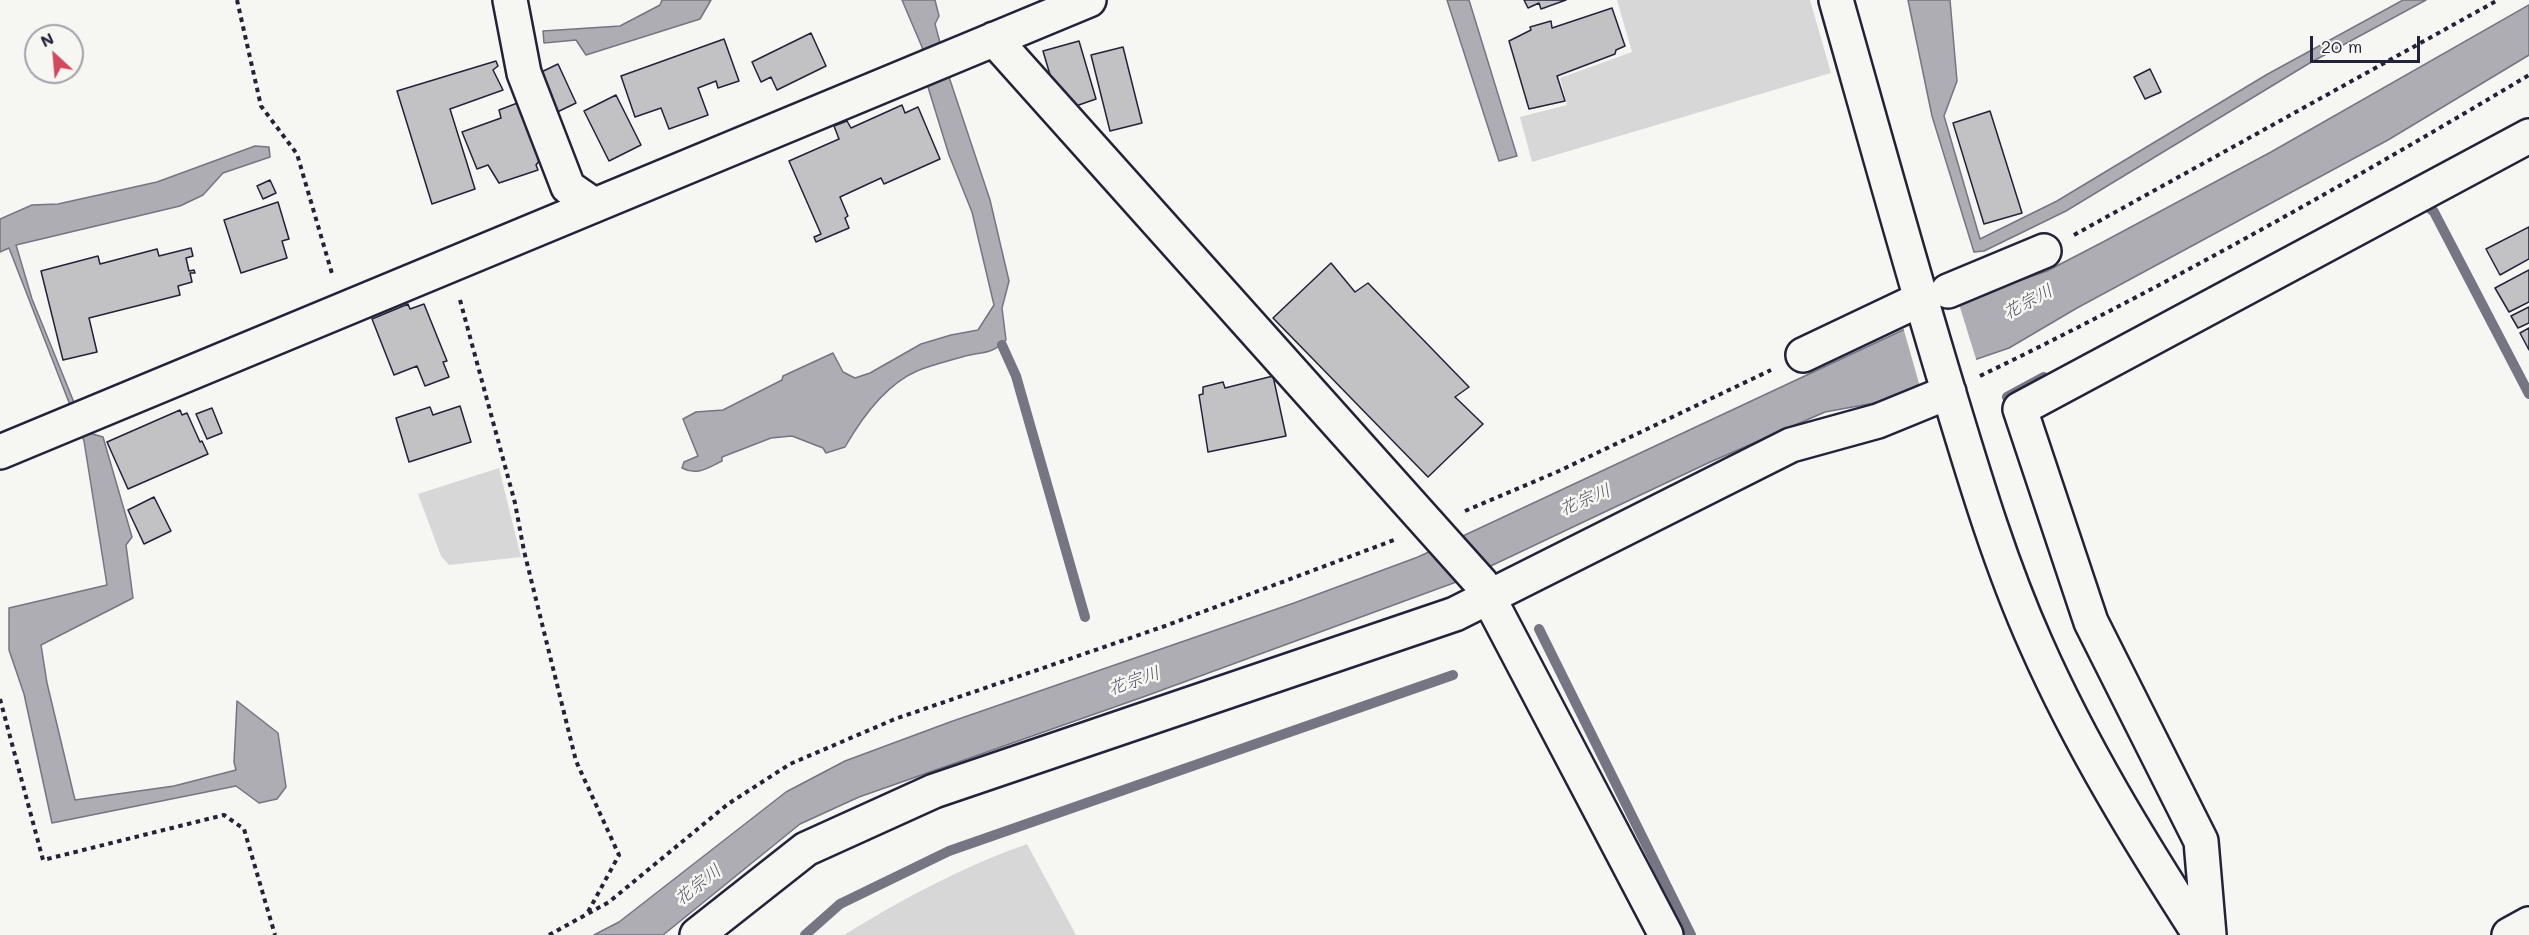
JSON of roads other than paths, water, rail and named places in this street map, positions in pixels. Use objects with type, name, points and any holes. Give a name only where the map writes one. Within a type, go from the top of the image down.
[{"type":"street","points":[[510,0],[524,72],[568,188],[594,205]]},
{"type":"street","points":[[1836,0],[1956,385],[1995,542],[2036,644],[2082,737],[2128,819],[2200,935]]},
{"type":"street","points":[[0,452],[1076,3]]},
{"type":"street","points":[[994,39],[1437,532],[1485,590],[1666,935]]},
{"type":"street","points":[[2209,935],[2201,842],[2091,621],[2020,409],[2529,136]]},
{"type":"street","points":[[1803,355],[2044,251]]},
{"type":"street","points":[[697,935],[806,849],[934,790],[1455,614],[1485,590],[1791,444],[1878,421],[1956,385]]},
{"type":"street","points":[[2509,935],[2529,924]]},
{"type":"water","points":[[662,0],[711,0],[700,19],[586,55],[576,40],[544,43],[543,31],[620,26],[660,5]]},
{"type":"water","points":[[902,0],[935,0],[939,16],[935,24],[950,80],[990,200],[1009,281],[1002,308],[1006,340],[992,350],[934,365],[905,377],[875,404],[858,425],[845,447],[826,453],[823,448],[792,436],[771,438],[722,457],[722,461],[702,470],[693,471],[682,468],[684,462],[698,456],[683,419],[696,412],[723,410],[782,380],[783,376],[833,353],[843,372],[855,378],[870,373],[921,344],[978,330],[994,305],[972,212],[949,155],[928,87],[922,47]]},
{"type":"water","points":[[1447,0],[1469,0],[1517,156],[1499,161]]},
{"type":"water","points":[[1908,0],[1950,0],[1957,81],[1944,116],[1980,239],[2057,201],[2266,75],[2403,0],[2426,0],[2308,64],[2066,211],[1984,251],[1974,252],[1932,116]]},
{"type":"water","name":"花宗川","points":[[2529,5],[2529,55],[2388,140],[2077,308],[2009,348],[1977,359],[1880,402],[1825,412],[1708,463],[1459,581],[1143,697],[859,797],[800,824],[663,935],[594,935],[619,922],[786,792],[845,761],[1418,557],[1980,294],[2047,271],[2271,152]]},
{"type":"water","points":[[255,146],[269,147],[270,157],[223,173],[203,195],[180,206],[16,245],[32,299],[86,432],[103,437],[132,537],[126,545],[133,598],[41,645],[47,683],[75,800],[174,786],[236,770],[234,762],[237,701],[278,733],[286,787],[277,799],[259,803],[236,786],[52,823],[24,694],[9,650],[9,608],[107,585],[84,441],[9,248],[0,252],[0,219],[32,205],[58,204],[157,182]]},
{"type":"waterway","points":[[2419,198],[2434,212],[2529,394]]},
{"type":"waterway","points":[[1002,345],[1016,376],[1085,617]]},
{"type":"waterway","points":[[2007,397],[2044,377]]},
{"type":"waterway","points":[[1539,629],[1691,935]]},
{"type":"waterway","points":[[805,935],[840,904],[949,851],[1453,675]]}]
